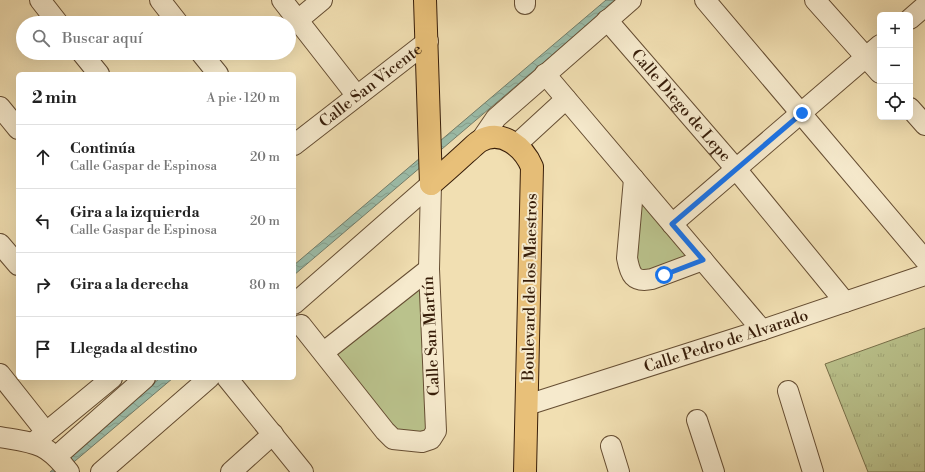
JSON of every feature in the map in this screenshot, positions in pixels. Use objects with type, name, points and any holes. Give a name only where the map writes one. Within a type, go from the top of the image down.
[{"type":"main road","points":[[426,0],[430,176]]},
{"type":"main road","points":[[430,176],[481,140],[494,137],[506,139],[517,144]]},
{"type":"main road","name":"Boulevard de los Maestros","points":[[517,144],[528,156],[532,167],[525,472]]},
{"type":"street","points":[[40,0],[53,16]]},
{"type":"street","points":[[160,0],[173,16]]},
{"type":"street","points":[[282,0],[295,16]]},
{"type":"street","points":[[298,20],[322,0]]},
{"type":"street","points":[[481,140],[496,118],[631,0]]},
{"type":"street","points":[[705,0],[925,260]]},
{"type":"street","points":[[815,0],[873,51],[877,64]]},
{"type":"street","points":[[913,16],[925,6]]},
{"type":"street","points":[[296,18],[357,96]]},
{"type":"street","name":"Calle Diego de Lepe","points":[[607,20],[736,170],[845,302]]},
{"type":"street","name":"Calle San Vicente","points":[[296,143],[428,41]]},
{"type":"street","points":[[672,224],[873,51]]},
{"type":"street","points":[[88,60],[97,72]]},
{"type":"street","points":[[207,60],[216,72]]},
{"type":"street","points":[[545,74],[762,330]]},
{"type":"street","points":[[517,144],[566,99]]},
{"type":"street","points":[[0,107],[16,127]]},
{"type":"street","points":[[913,111],[925,125]]},
{"type":"street","points":[[429,269],[430,176]]},
{"type":"street","points":[[296,302],[430,176]]},
{"type":"street","points":[[634,179],[627,258],[629,270],[634,278],[643,281],[652,279],[703,260]]},
{"type":"street","points":[[0,244],[16,263]]},
{"type":"street","name":"Calle San Martín","points":[[429,269],[436,431],[431,439],[422,442],[393,439],[385,431],[324,352],[429,269]]},
{"type":"street","name":"Calle Pedro de Alvarado","points":[[527,405],[762,330],[925,275]]},
{"type":"street","points":[[302,325],[324,352]]},
{"type":"street","points":[[0,374],[7,390],[47,448],[62,463],[143,380]]},
{"type":"street","points":[[0,437],[40,437],[110,380]]},
{"type":"street","points":[[101,472],[207,380]]},
{"type":"street","points":[[229,380],[303,472]]},
{"type":"street","points":[[788,391],[813,472]]},
{"type":"street","points":[[697,420],[714,472]]},
{"type":"street","points":[[231,472],[273,434]]},
{"type":"street","points":[[612,446],[620,472]]},
{"type":"green space","points":[[640,195],[690,257],[644,274],[637,269]]},
{"type":"green space","points":[[426,279],[429,435],[395,434],[334,356]]},
{"type":"green space","points":[[925,328],[925,472],[868,472],[825,364]]},
{"type":"water","points":[[606,0],[617,0],[296,273],[296,263]]},
{"type":"water","points":[[158,380],[171,380],[62,472],[50,472]]},
{"type":"route","points":[[664,275],[703,260],[672,224],[802,113]]}]
